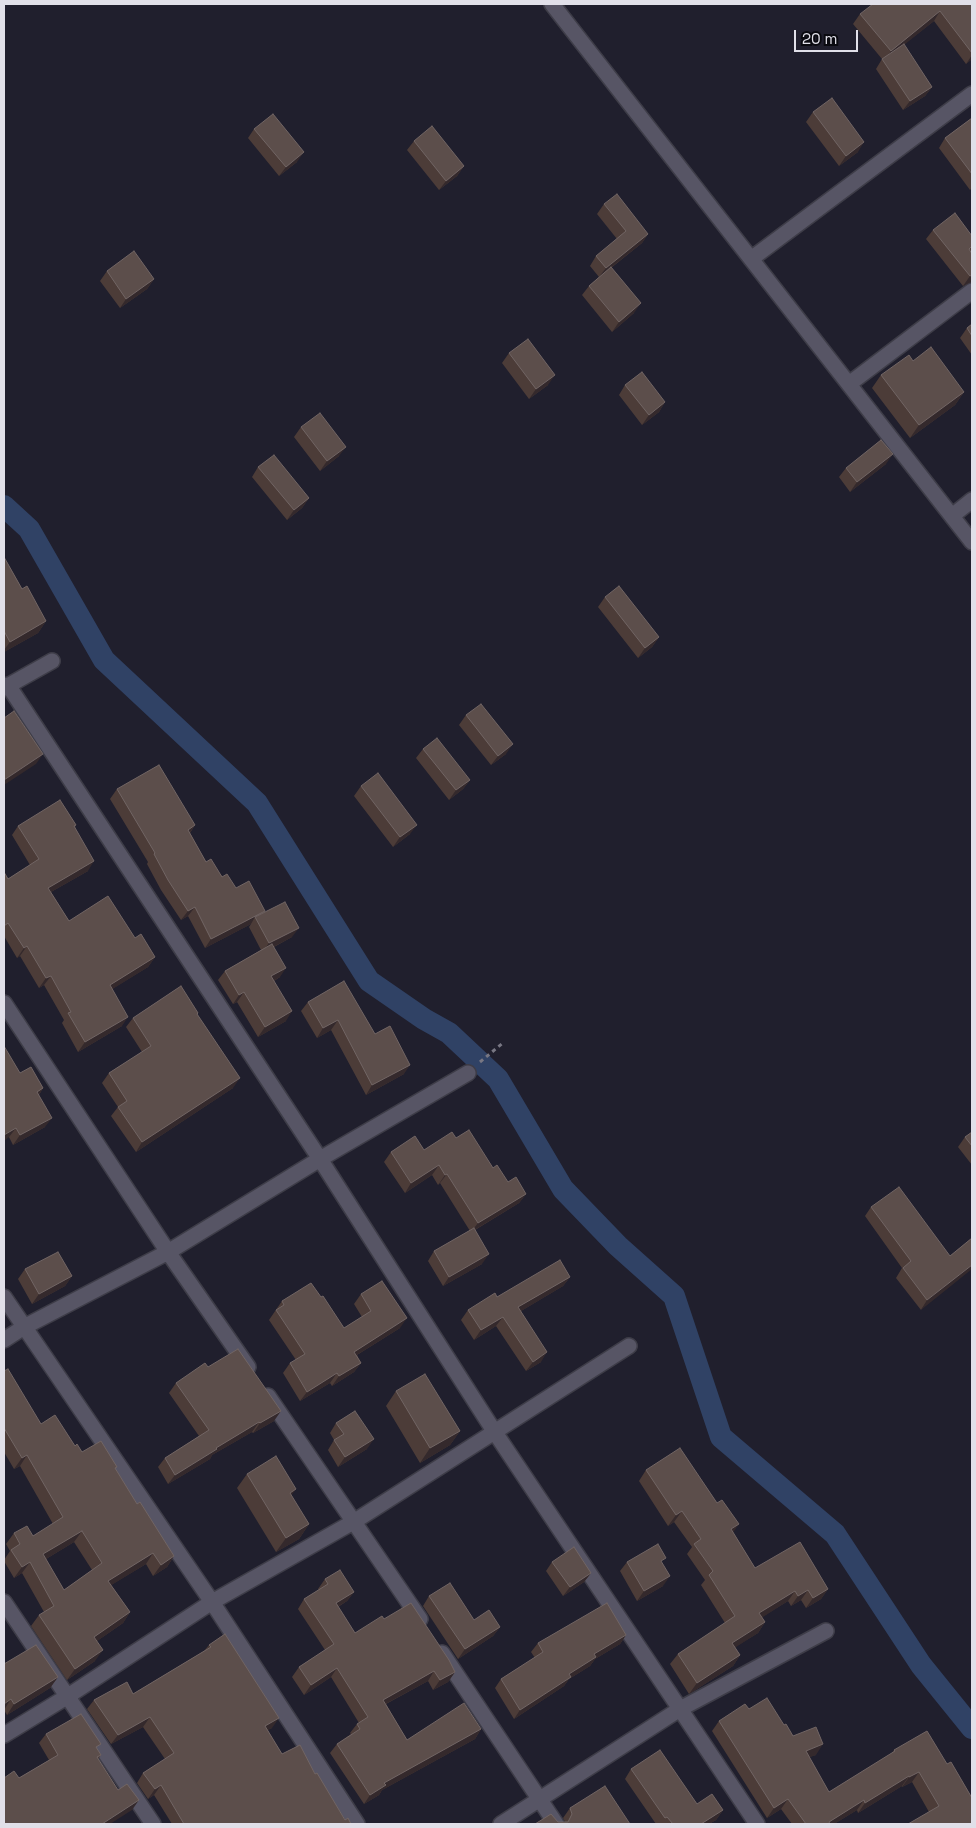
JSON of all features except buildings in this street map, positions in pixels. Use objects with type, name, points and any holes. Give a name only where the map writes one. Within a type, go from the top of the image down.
[{"type":"street","points":[[552,4],[972,542]]},
{"type":"street","points":[[751,259],[972,94]]},
{"type":"street","points":[[849,384],[972,291]]},
{"type":"street","points":[[952,516],[972,500]]},
{"type":"street","points":[[52,661],[6,686],[320,1159],[494,1430],[757,1824]]},
{"type":"street","points":[[4,1004],[168,1252],[426,1628]]},
{"type":"street","points":[[4,1340],[168,1252],[320,1159],[468,1072]]},
{"type":"street","points":[[4,1297],[212,1602],[357,1824]]},
{"type":"street","points":[[4,1734],[68,1696],[212,1602],[354,1521],[494,1430],[629,1346]]},
{"type":"street","points":[[4,1602],[153,1824]]},
{"type":"street","points":[[501,1824],[680,1709],[826,1631]]},
{"type":"street","points":[[436,1644],[556,1824]]},
{"type":"path","points":[[468,1072],[504,1042]]},
{"type":"waterway","points":[[4,506],[29,529],[104,660],[257,803],[369,981],[424,1019],[449,1033],[498,1079],[563,1189],[618,1246],[674,1296],[721,1437],[835,1534],[921,1665],[972,1728]]}]
